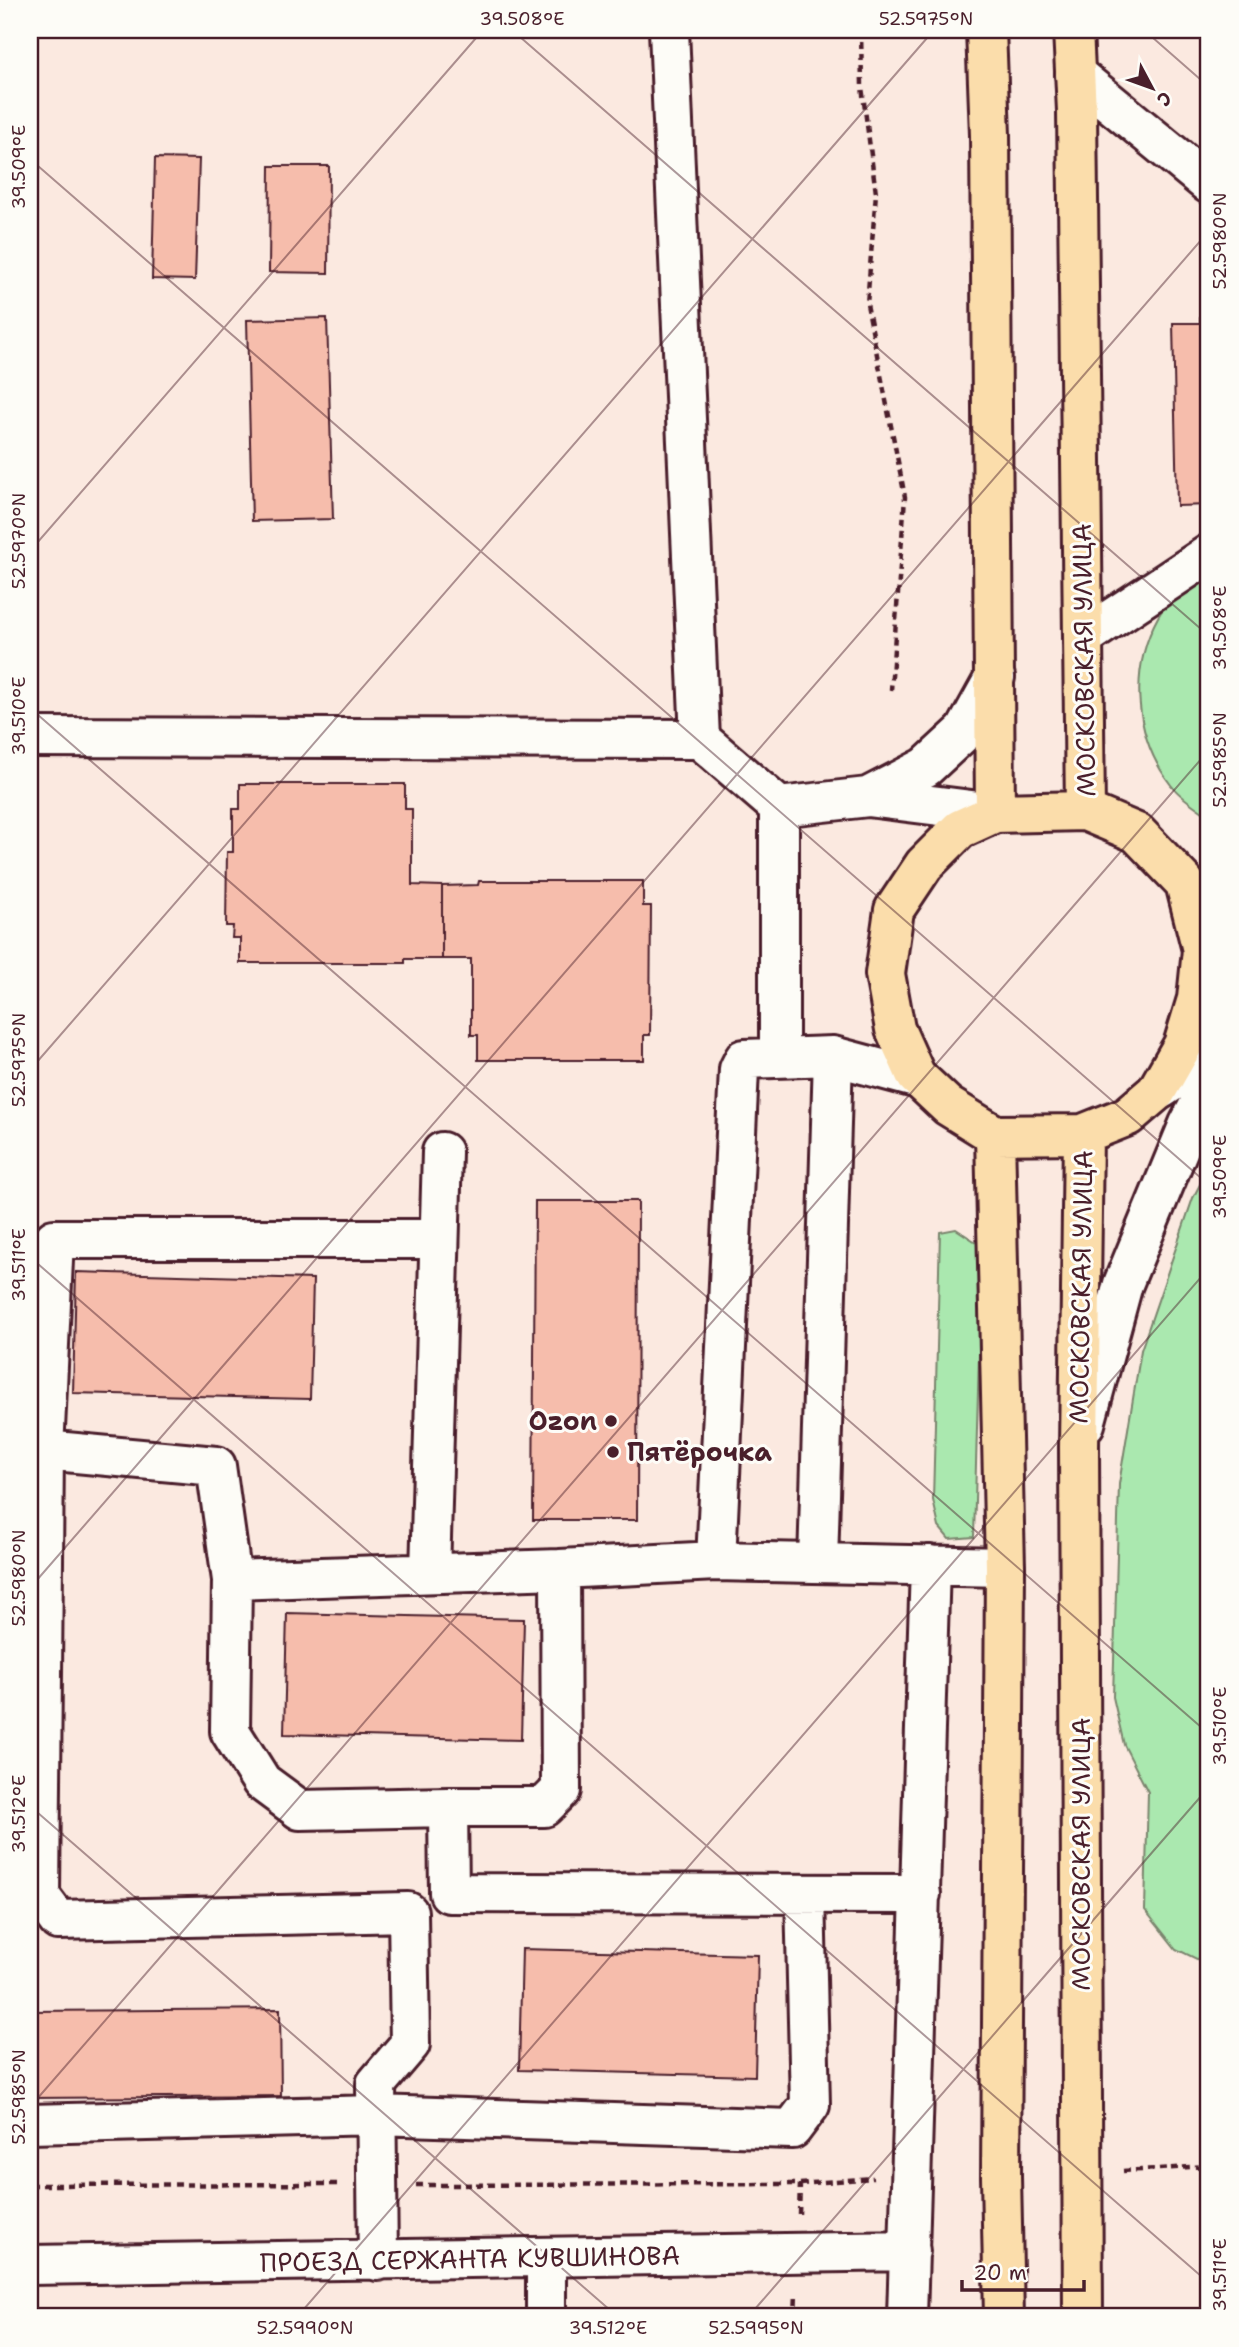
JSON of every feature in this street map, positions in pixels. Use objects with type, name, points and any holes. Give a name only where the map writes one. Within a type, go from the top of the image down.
[{"type":"main road","points":[[986,30],[990,135],[995,813]]},
{"type":"main road","name":"МОСКОВСКАЯ УЛИЦА","points":[[1073,30],[1086,811],[1137,833],[1197,888],[1202,950],[1198,999],[1182,1045],[1156,1092],[1128,1116],[1083,1134],[1079,1447],[1083,2317]]},
{"type":"main road","points":[[1083,1134],[995,1135],[948,1106],[919,1079],[895,1029],[885,974],[894,910],[924,864],[960,829],[995,813],[1086,811]]},
{"type":"main road","points":[[995,1135],[1005,1567],[1000,2150],[1004,2317]]},
{"type":"street","points":[[669,30],[699,739]]},
{"type":"street","points":[[1075,74],[1209,184]]},
{"type":"street","points":[[1083,637],[1209,554]]},
{"type":"street","points":[[867,796],[926,767],[965,731],[995,677]]},
{"type":"street","points":[[30,737],[699,739],[779,807],[867,796],[995,813]]},
{"type":"street","points":[[779,807],[779,1057]]},
{"type":"street","points":[[818,1563],[833,1056]]},
{"type":"street","points":[[716,1561],[739,1069],[744,1059],[833,1056],[866,1062],[919,1079]]},
{"type":"street","points":[[1156,1092],[1209,1057]]},
{"type":"street","points":[[1079,1447],[1123,1284],[1189,1124],[1209,1086]]},
{"type":"street","points":[[430,1573],[442,1152]]},
{"type":"street","points":[[379,2261],[376,2084],[410,2044],[408,1912],[58,1920],[40,1896],[44,1450],[54,1239],[439,1239]]},
{"type":"street","points":[[44,1450],[216,1465],[232,1580],[230,1731],[262,1783],[300,1810],[544,1807],[561,1790],[560,1569]]},
{"type":"street","points":[[232,1580],[716,1561],[1005,1567]]},
{"type":"street","points":[[907,2317],[930,1565]]},
{"type":"street","points":[[448,1807],[449,1893],[921,1894]]},
{"type":"street","points":[[30,2124],[376,2115],[792,2129],[810,2105],[805,1894]]},
{"type":"street","name":"ПРОЕЗД СЕРЖАНТА КУВШИНОВА","points":[[30,2265],[546,2259],[909,2251]]},
{"type":"street","points":[[546,2259],[546,2317]]},
{"type":"path","points":[[861,30],[862,87],[876,193],[867,304],[905,497],[891,690]]},
{"type":"path","points":[[30,2185],[575,2187],[800,2184],[912,2176]]},
{"type":"green space","points":[[1209,579],[1209,816],[1179,794],[1159,766],[1143,725],[1140,681],[1149,637],[1162,610],[1181,594]]},
{"type":"green space","points":[[1209,1167],[1209,1965],[1176,1949],[1145,1910],[1148,1792],[1124,1745],[1113,1697],[1119,1484],[1141,1350],[1193,1198]]},
{"type":"green space","points":[[956,1229],[982,1246],[974,1537],[949,1539],[939,1527],[933,1500],[940,1232]]},
{"type":"building","points":[[155,158],[199,159],[195,280],[152,279]]},
{"type":"building","points":[[270,166],[329,166],[328,273],[269,272]]},
{"type":"building","points":[[1200,298],[1209,298],[1209,350],[1200,351],[1201,387],[1209,387],[1209,505],[1177,506],[1173,323],[1200,323]]},
{"type":"building","points":[[327,318],[333,519],[252,521],[247,320]]},
{"type":"building","points":[[240,784],[405,784],[405,809],[412,809],[412,885],[442,886],[442,959],[405,959],[405,963],[240,963],[240,938],[232,938],[233,926],[226,926],[227,852],[233,852],[233,809],[240,809]]},
{"type":"building","points":[[479,881],[643,881],[643,906],[651,906],[650,1035],[644,1035],[644,1060],[478,1060],[478,1035],[471,1035],[471,959],[442,959],[442,886],[478,885]]},
{"type":"building","points":[[535,1201],[638,1201],[637,1520],[533,1520]]},
{"type":"building","points":[[76,1272],[313,1279],[310,1399],[73,1393]]},
{"type":"building","points":[[287,1613],[524,1619],[521,1740],[284,1734]]},
{"type":"building","points":[[522,1949],[758,1955],[755,2076],[519,2070]]},
{"type":"building","points":[[280,2009],[281,2096],[30,2098],[30,2011]]},
{"type":"place","name":"Ozon","points":[[611,1421]]},
{"type":"place","name":"Пятёрочка","points":[[613,1452]]}]
